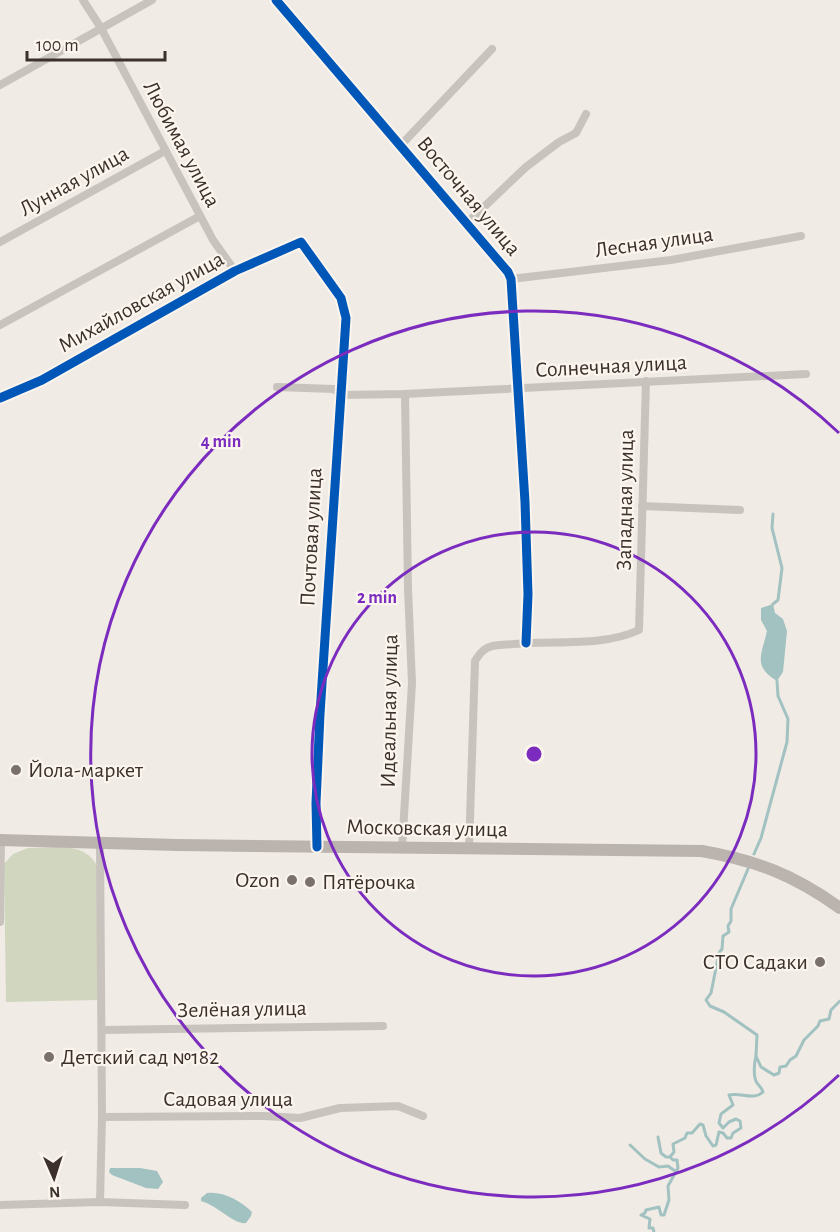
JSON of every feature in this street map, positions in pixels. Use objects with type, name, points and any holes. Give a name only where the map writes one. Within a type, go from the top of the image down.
[{"type":"main road","name":"Московская улица","points":[[0,840],[402,849],[702,851],[739,858],[779,871],[840,908]]},
{"type":"street","name":"Любимая улица","points":[[83,0],[101,28],[213,240],[236,271]]},
{"type":"street","points":[[0,85],[152,0]]},
{"type":"street","name":"Восточная улица","points":[[276,0],[467,223],[508,272],[511,279],[528,594],[526,643]]},
{"type":"street","points":[[401,145],[492,49]]},
{"type":"street","points":[[467,223],[526,167],[559,142],[576,133],[586,114]]},
{"type":"street","name":"Лунная улица","points":[[0,242],[165,151]]},
{"type":"street","points":[[0,325],[200,216]]},
{"type":"street","name":"Лесная улица","points":[[511,279],[671,261],[801,236]]},
{"type":"street","name":"Михайловская улица","points":[[0,398],[42,380],[236,271],[301,242]]},
{"type":"street","name":"Почтовая улица","points":[[301,242],[341,298],[346,318],[320,714],[316,803],[317,847]]},
{"type":"street","name":"Солнечная улица","points":[[277,387],[334,389],[341,395],[405,394],[806,374]]},
{"type":"street","name":"Западная улица","points":[[526,643],[587,641],[629,634],[639,630],[646,381]]},
{"type":"street","name":"Идеальная улица","points":[[402,849],[412,683],[405,394]]},
{"type":"street","points":[[642,506],[740,510]]},
{"type":"street","points":[[469,850],[475,661],[488,647],[526,643]]},
{"type":"street","points":[[0,840],[0,922]]},
{"type":"street","points":[[99,1202],[102,1117],[100,843]]},
{"type":"street","name":"Зелёная улица","points":[[102,1030],[383,1026]]},
{"type":"street","name":"Садовая улица","points":[[102,1117],[264,1116],[300,1118],[340,1108],[398,1106],[423,1116]]},
{"type":"street","points":[[0,1205],[99,1202],[185,1205]]},
{"type":"green space","points":[[28,848],[76,849],[92,858],[97,866],[98,1000],[6,1002],[4,864],[13,854]]},
{"type":"water","points":[[773,604],[775,613],[783,619],[787,631],[783,672],[777,681],[764,670],[761,659],[767,631],[761,620],[761,608]]},
{"type":"water","points":[[110,1168],[140,1168],[157,1171],[163,1182],[158,1189],[146,1188],[112,1175],[109,1172]]},
{"type":"water","points":[[207,1193],[225,1195],[243,1204],[252,1212],[251,1216],[246,1223],[236,1221],[201,1201]]},
{"type":"waterway","points":[[773,514],[772,528],[782,568],[778,600],[773,604]]},
{"type":"waterway","points":[[754,854],[761,838],[787,742],[788,719],[778,696],[777,681]]},
{"type":"waterway","points":[[748,869],[731,909],[729,932],[723,936],[711,993],[706,1000],[710,1006],[724,1012],[757,1035],[756,1056]]},
{"type":"waterway","points":[[654,1232],[653,1228],[649,1228],[650,1219],[641,1215],[646,1210],[659,1207],[661,1215],[664,1215],[669,1200],[668,1186],[678,1168],[677,1160],[670,1157],[674,1152],[673,1144],[685,1138],[687,1133],[692,1133],[700,1124],[703,1125],[706,1136],[713,1146],[716,1145],[719,1132],[731,1138],[733,1133],[741,1128],[740,1121],[736,1119],[723,1128],[719,1123],[721,1114],[733,1105],[729,1095],[755,1096],[763,1092],[755,1077],[756,1056],[761,1067],[774,1075],[779,1073],[780,1067],[786,1066],[796,1056],[804,1040],[820,1021],[829,1019],[831,1010],[840,1001]]},
{"type":"waterway","points":[[658,1137],[661,1153],[670,1157]]},
{"type":"waterway","points":[[630,1145],[645,1159],[659,1167],[668,1166],[675,1171]]},
{"type":"cycle path","points":[[276,0],[508,272],[511,279],[525,502],[528,594],[526,643]]},
{"type":"cycle path","points":[[0,398],[42,380],[235,271],[301,242],[341,298],[346,318],[320,714],[316,803],[317,847]]},
{"type":"place","name":"Йола-маркет","points":[[16,770]]},
{"type":"place","name":"Ozon","points":[[292,880]]},
{"type":"place","name":"Пятёрочка","points":[[310,882]]},
{"type":"place","name":"СТО Садаки","points":[[820,962]]},
{"type":"place","name":"Детский сад №182","points":[[49,1057]]}]
